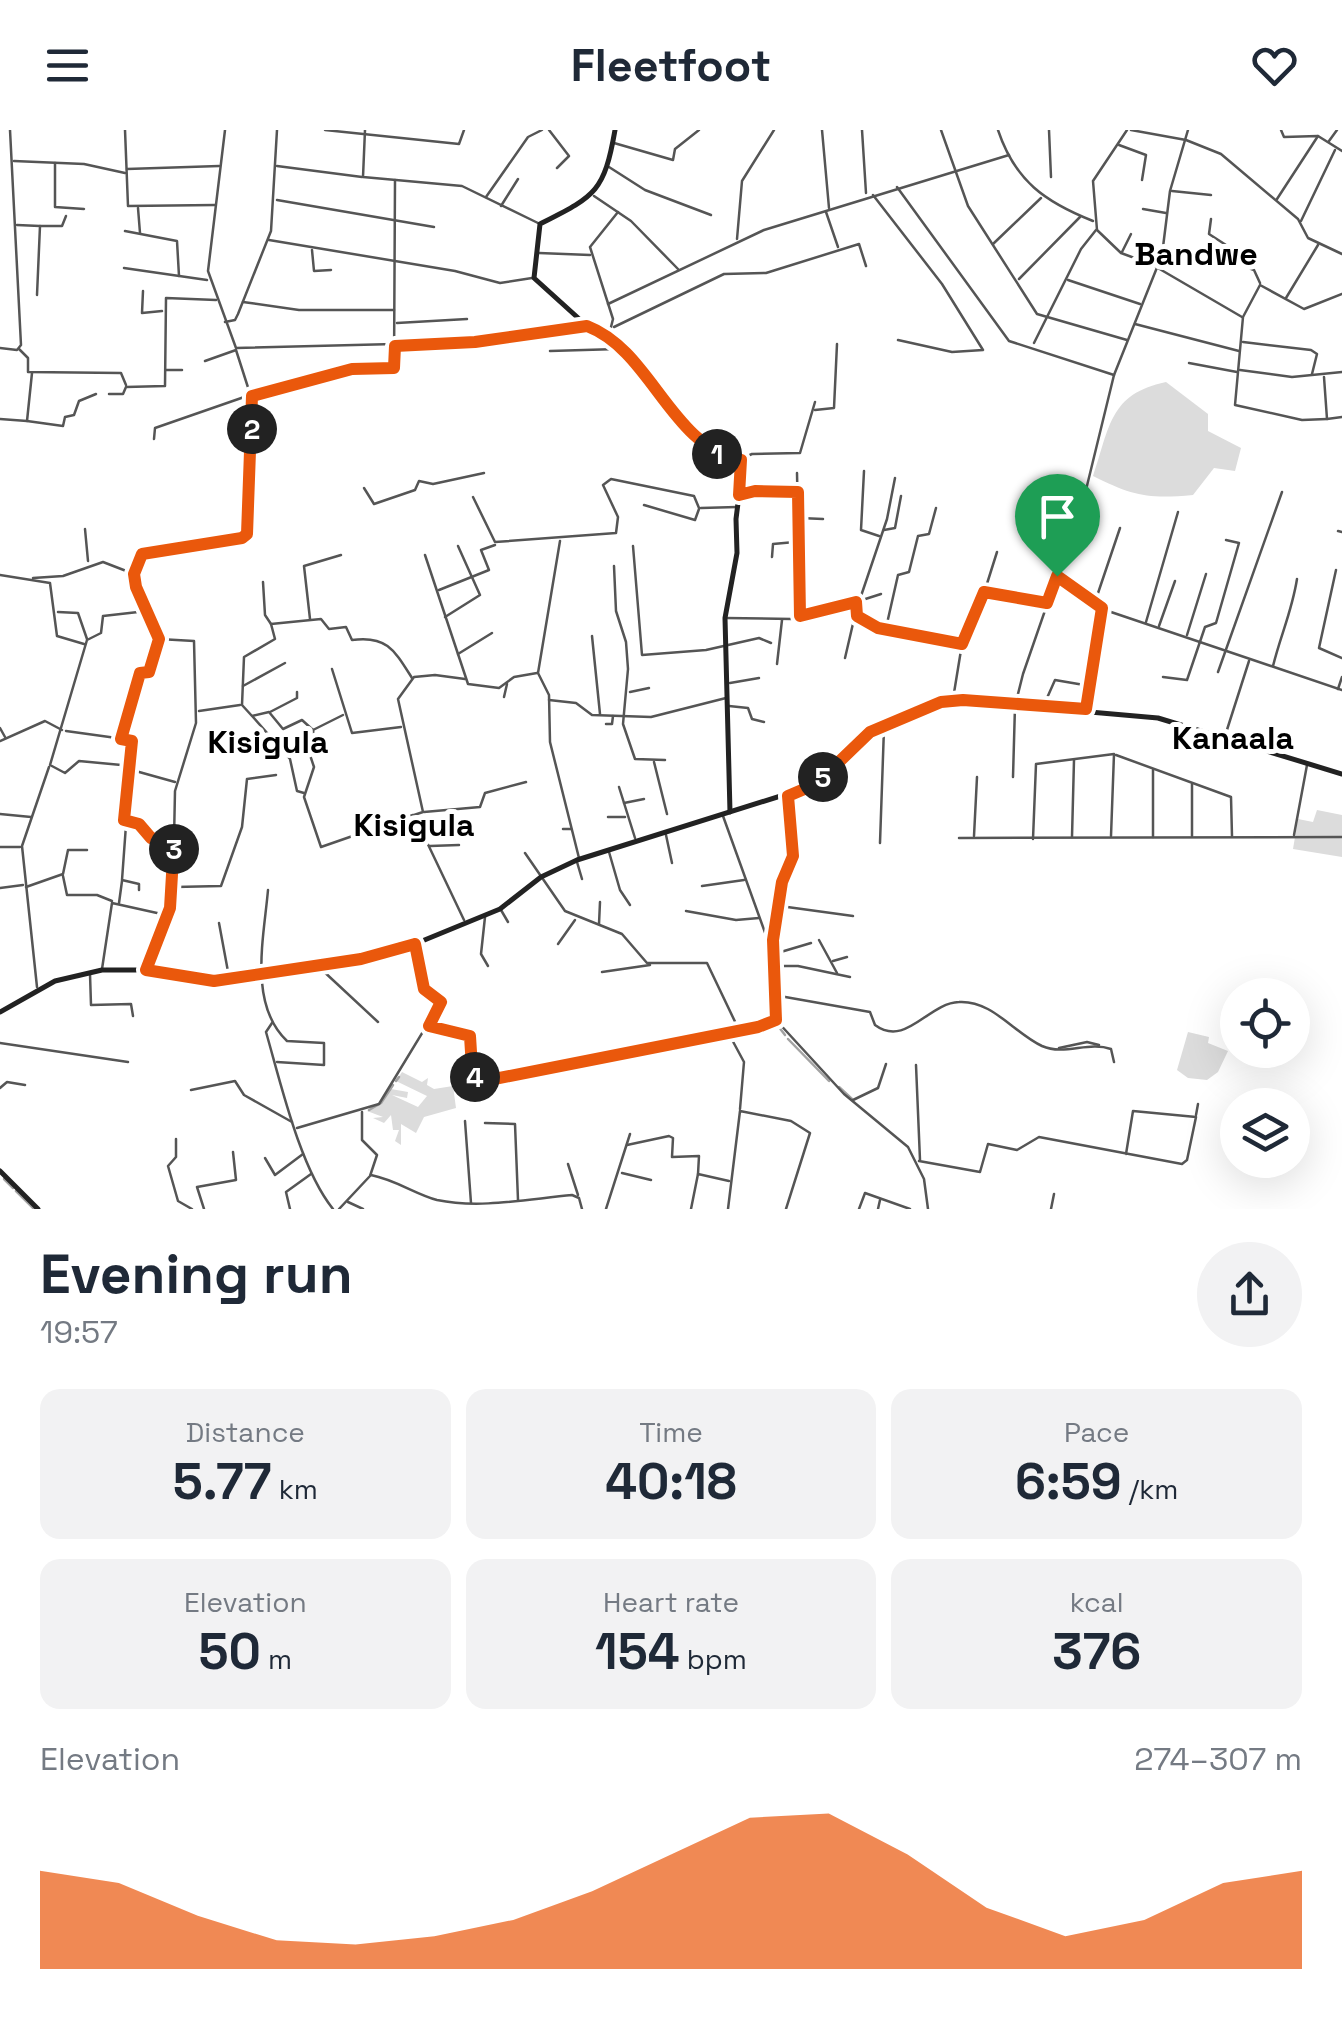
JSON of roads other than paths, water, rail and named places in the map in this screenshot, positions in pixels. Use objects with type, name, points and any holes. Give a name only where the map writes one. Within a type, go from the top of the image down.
[{"type":"street","points":[[10,130],[19,349]]},
{"type":"street","points":[[126,130],[126,203],[216,205]]},
{"type":"street","points":[[226,130],[209,240],[209,280],[236,348],[475,342],[587,326]]},
{"type":"street","points":[[225,322],[235,320],[269,240],[276,200],[277,130]]},
{"type":"street","points":[[326,130],[462,144],[464,130]]},
{"type":"street","points":[[420,140],[421,130]]},
{"type":"street","points":[[485,198],[528,137],[542,130]]},
{"type":"street","points":[[548,130],[569,156],[557,168]]},
{"type":"street","points":[[540,224],[594,196],[609,167],[615,130]]},
{"type":"street","points":[[613,142],[673,160],[675,149],[699,130]]},
{"type":"street","points":[[737,240],[742,182],[776,130]]},
{"type":"street","points":[[822,130],[827,209],[839,250]]},
{"type":"street","points":[[862,130],[869,195],[984,348],[980,352],[952,352],[898,340]]},
{"type":"street","points":[[941,130],[968,206],[1037,314],[1128,340]]},
{"type":"street","points":[[998,130],[1022,179],[1042,198],[1095,221]]},
{"type":"street","points":[[1049,130],[1051,177]]},
{"type":"street","points":[[1243,318],[1155,266],[1121,254],[1097,230],[1094,182],[1129,130],[1186,140],[1222,154],[1300,222],[1304,232],[1318,244],[1342,254]]},
{"type":"street","points":[[1013,777],[1015,706],[1084,498],[1114,375],[1164,247],[1170,191],[1188,130]]},
{"type":"street","points":[[1281,130],[1284,136],[1318,136],[1342,151]]},
{"type":"street","points":[[1328,142],[1337,130]]},
{"type":"street","points":[[363,177],[366,133]]},
{"type":"street","points":[[1276,200],[1318,136]]},
{"type":"street","points":[[1118,145],[1146,155],[1142,180]]},
{"type":"street","points":[[1300,222],[1335,150]]},
{"type":"street","points":[[608,304],[737,240],[897,186],[1008,156]]},
{"type":"street","points":[[13,162],[55,162],[126,171],[222,166]]},
{"type":"street","points":[[55,162],[55,207],[84,209]]},
{"type":"street","points":[[277,166],[462,186],[540,224]]},
{"type":"street","points":[[609,167],[644,190],[711,215]]},
{"type":"street","points":[[501,206],[518,179]]},
{"type":"street","points":[[154,439],[155,428],[251,396],[352,369],[394,368],[395,180]]},
{"type":"street","points":[[897,186],[1009,340],[1114,375]]},
{"type":"street","points":[[1170,191],[1211,195]]},
{"type":"street","points":[[594,196],[618,212],[678,269]]},
{"type":"street","points":[[993,244],[1042,198]]},
{"type":"street","points":[[276,200],[434,227]]},
{"type":"street","points":[[138,206],[140,233]]},
{"type":"street","points":[[1142,210],[1168,213]]},
{"type":"street","points":[[614,327],[591,256],[592,242],[618,212]]},
{"type":"street","points":[[16,225],[62,226],[66,216]]},
{"type":"street","points":[[1018,281],[1081,216]]},
{"type":"street","points":[[1211,220],[1209,234],[1226,246],[1222,258]]},
{"type":"street","points":[[534,278],[540,224]]},
{"type":"street","points":[[40,226],[46,226]]},
{"type":"street","points":[[38,295],[40,226]]},
{"type":"street","points":[[1034,343],[1086,242],[1097,230]]},
{"type":"street","points":[[126,231],[176,242],[179,276]]},
{"type":"street","points":[[1121,254],[1130,234]]},
{"type":"street","points":[[269,240],[500,283],[534,278]]},
{"type":"street","points":[[1336,250],[1342,242]]},
{"type":"street","points":[[608,337],[614,327],[724,274],[766,273],[859,244],[866,266]]},
{"type":"street","points":[[1285,300],[1318,244]]},
{"type":"street","points":[[312,248],[314,271],[331,270]]},
{"type":"street","points":[[1204,252],[1254,270],[1260,285],[1312,310],[1342,294]]},
{"type":"street","points":[[539,253],[591,256]]},
{"type":"street","points":[[124,268],[209,280]]},
{"type":"street","points":[[534,278],[587,326],[620,348],[704,445],[720,455],[741,460],[752,454],[800,453],[815,402]]},
{"type":"street","points":[[1067,280],[1140,304]]},
{"type":"street","points":[[1260,285],[1243,318],[1237,407],[1302,420],[1342,417]]},
{"type":"street","points":[[143,291],[142,313],[163,311]]},
{"type":"street","points":[[126,387],[165,386],[165,299],[172,295],[217,300]]},
{"type":"street","points":[[243,302],[299,310],[396,310]]},
{"type":"street","points":[[396,323],[467,319]]},
{"type":"street","points":[[1133,324],[1240,352]]},
{"type":"street","points":[[1242,342],[1311,350],[1317,354],[1311,377]]},
{"type":"street","points":[[814,409],[834,408],[837,344]]},
{"type":"street","points":[[0,348],[19,349],[28,358],[26,422]]},
{"type":"street","points":[[550,350],[620,348]]},
{"type":"street","points":[[121,739],[140,673],[149,672],[159,639],[134,574],[142,554],[247,534],[251,396],[236,350],[205,362]]},
{"type":"street","points":[[1189,363],[1311,377],[1342,372]]},
{"type":"street","points":[[165,370],[182,370]]},
{"type":"street","points":[[30,372],[122,373],[126,387],[123,394],[109,394]]},
{"type":"street","points":[[1324,377],[1327,419]]},
{"type":"street","points":[[0,419],[62,426],[65,417],[74,415],[79,401],[96,394]]},
{"type":"street","points":[[741,460],[737,553],[725,618],[726,814],[772,953]]},
{"type":"street","points":[[864,471],[861,530],[879,536]]},
{"type":"street","points":[[364,488],[374,504],[415,490],[418,481],[433,484],[484,473]]},
{"type":"street","points":[[798,473],[800,616]]},
{"type":"street","points":[[861,598],[896,478]]},
{"type":"street","points":[[474,497],[495,542],[618,532],[618,517],[603,485],[611,479],[694,496],[699,508],[696,520],[644,505]]},
{"type":"street","points":[[739,495],[755,491],[798,492]]},
{"type":"street","points":[[1218,672],[1282,492]]},
{"type":"street","points":[[882,530],[895,528],[901,496]]},
{"type":"street","points":[[699,508],[738,507]]},
{"type":"street","points":[[886,630],[898,575],[909,572],[918,536],[929,534],[936,508]]},
{"type":"street","points":[[1146,623],[1178,512]]},
{"type":"street","points":[[799,518],[823,519]]},
{"type":"street","points":[[86,528],[88,561]]},
{"type":"street","points":[[1095,603],[1120,528]]},
{"type":"street","points":[[560,539],[538,673],[549,700],[550,742],[582,879]]},
{"type":"street","points":[[1163,677],[1186,680],[1206,625],[1216,623],[1238,543],[1226,540]]},
{"type":"street","points":[[772,556],[773,544],[796,542]]},
{"type":"street","points":[[438,590],[490,570],[481,550],[495,545]]},
{"type":"street","points":[[444,618],[479,598],[458,546]]},
{"type":"street","points":[[633,546],[640,653],[687,652],[760,638],[771,643]]},
{"type":"street","points":[[953,700],[962,644],[997,552]]},
{"type":"street","points":[[310,620],[304,566],[341,554]]},
{"type":"street","points":[[424,555],[465,679],[470,684],[495,689],[538,673]]},
{"type":"street","points":[[33,578],[63,576],[103,562],[134,574]]},
{"type":"street","points":[[614,566],[616,611],[626,642],[628,692],[623,715],[633,758],[665,760]]},
{"type":"street","points":[[1336,570],[1319,650],[1342,658]]},
{"type":"street","points":[[0,574],[50,583],[58,636],[86,643],[101,633],[103,616],[147,611]]},
{"type":"street","points":[[1187,637],[1206,574]]},
{"type":"street","points":[[1057,576],[1102,608],[1340,689],[1342,676]]},
{"type":"street","points":[[1272,667],[1283,625],[1292,615],[1296,579]]},
{"type":"street","points":[[263,582],[264,616],[271,624],[274,638],[244,657],[242,705],[290,759],[297,791],[304,794]]},
{"type":"street","points":[[1158,627],[1175,582]]},
{"type":"street","points":[[984,592],[1047,603]]},
{"type":"street","points":[[725,618],[782,619],[881,594]]},
{"type":"street","points":[[845,658],[856,602]]},
{"type":"street","points":[[1086,709],[1102,608]]},
{"type":"street","points":[[38,991],[22,846],[62,730],[86,643],[78,613],[56,612]]},
{"type":"street","points":[[856,614],[862,621],[886,630],[962,644]]},
{"type":"street","points":[[271,624],[321,619],[329,629],[346,627],[352,640],[372,637],[387,643],[413,679]]},
{"type":"street","points":[[778,664],[782,619]]},
{"type":"street","points":[[458,655],[492,633]]},
{"type":"street","points":[[592,636],[599,670],[600,715]]},
{"type":"street","points":[[146,970],[173,887],[177,782],[192,744],[197,711],[194,641],[159,639]]},
{"type":"street","points":[[1226,736],[1249,659]]},
{"type":"street","points":[[242,686],[285,663]]},
{"type":"street","points":[[332,670],[343,715],[354,735],[404,727]]},
{"type":"street","points":[[423,812],[398,698],[413,679],[435,674],[465,679]]},
{"type":"street","points":[[728,684],[759,678]]},
{"type":"street","points":[[1043,708],[1054,680],[1090,686]]},
{"type":"street","points":[[504,697],[508,682]]},
{"type":"street","points":[[628,692],[649,688]]},
{"type":"street","points":[[252,716],[297,698],[297,692]]},
{"type":"street","points":[[549,700],[574,702],[583,712],[600,715],[658,716],[708,699],[748,708],[752,719],[764,722]]},
{"type":"street","points":[[0,1012],[38,991],[102,970],[146,970],[193,979],[229,979],[320,966],[415,944],[464,920],[500,909],[541,877],[578,860],[816,784],[866,735],[953,700],[1158,718],[1342,774]]},
{"type":"street","points":[[197,711],[242,705]]},
{"type":"street","points":[[268,712],[281,728],[302,720],[313,730],[316,744],[309,752],[314,768],[304,794],[320,847],[423,812],[480,807],[485,792],[526,782]]},
{"type":"street","points":[[606,724],[612,723],[613,714]]},
{"type":"street","points":[[313,730],[343,715]]},
{"type":"street","points":[[0,728],[3,740],[45,721],[62,730],[132,740],[119,903]]},
{"type":"street","points":[[880,843],[884,726]]},
{"type":"street","points":[[1111,838],[1114,754]]},
{"type":"street","points":[[1033,839],[1036,764],[1114,754],[1232,796],[1232,838]]},
{"type":"street","points":[[1072,838],[1074,758]]},
{"type":"street","points":[[654,760],[666,814]]},
{"type":"street","points":[[50,765],[64,773],[80,762],[132,768],[177,782]]},
{"type":"street","points":[[1294,837],[1308,764]]},
{"type":"street","points":[[1153,768],[1153,837]]},
{"type":"street","points":[[173,887],[221,886],[242,827],[248,779],[276,775]]},
{"type":"street","points":[[973,838],[978,777]]},
{"type":"street","points":[[1192,782],[1192,837]]},
{"type":"street","points":[[619,787],[636,844]]},
{"type":"street","points":[[788,796],[793,856],[778,906],[772,953],[776,1020],[854,1103],[904,1143],[919,1161],[980,1172],[988,1144],[1017,1150],[1039,1137],[1184,1164],[1198,1104]]},
{"type":"street","points":[[622,803],[644,799]]},
{"type":"street","points":[[0,814],[32,817]]},
{"type":"street","points":[[414,815],[464,920]]},
{"type":"street","points":[[608,817],[626,817]]},
{"type":"street","points":[[126,822],[139,824],[151,838],[174,841]]},
{"type":"street","points":[[562,829],[573,829]]},
{"type":"street","points":[[666,835],[672,863]]},
{"type":"street","points":[[959,838],[1342,837]]},
{"type":"street","points":[[428,846],[459,844]]},
{"type":"street","points":[[0,847],[22,846]]},
{"type":"street","points":[[87,850],[68,850],[63,874],[67,894],[106,896],[112,903],[102,970]]},
{"type":"street","points":[[608,851],[620,890],[630,905]]},
{"type":"street","points":[[525,853],[559,906],[576,918],[622,934],[651,965]]},
{"type":"street","points":[[0,888],[24,886],[63,874]]},
{"type":"street","points":[[702,886],[746,879]]},
{"type":"street","points":[[122,880],[139,884],[139,890]]},
{"type":"street","points":[[268,890],[260,975],[273,1022],[286,1040],[324,1043],[327,1048],[324,1065],[277,1062]]},
{"type":"street","points":[[599,926],[600,902]]},
{"type":"street","points":[[112,903],[167,915]]},
{"type":"street","points":[[778,906],[853,916]]},
{"type":"street","points":[[500,909],[508,922]]},
{"type":"street","points":[[686,912],[736,920],[760,918]]},
{"type":"street","points":[[485,916],[481,954],[488,966]]},
{"type":"street","points":[[558,944],[576,918]]},
{"type":"street","points":[[219,923],[229,979]]},
{"type":"street","points":[[818,940],[837,974]]},
{"type":"street","points":[[772,953],[810,942]]},
{"type":"street","points":[[297,1128],[362,1111],[382,1101],[441,1002],[424,989],[415,944]]},
{"type":"street","points":[[832,962],[847,957]]},
{"type":"street","points":[[602,972],[707,963],[739,1032]]},
{"type":"street","points":[[320,966],[336,988],[378,1022]]},
{"type":"street","points":[[773,966],[850,977]]},
{"type":"street","points":[[90,973],[91,1005],[131,1004],[133,1016]]},
{"type":"street","points":[[773,995],[870,1012],[875,1025],[890,1032],[907,1030],[943,1005],[968,1002],[983,1006],[1050,1049],[1101,1046],[1111,1049],[1114,1062]]},
{"type":"street","points":[[429,1026],[470,1036],[474,1077],[482,1082],[730,1035],[776,1020]]},
{"type":"street","points":[[273,1022],[266,1032],[294,1122],[312,1173],[332,1209]]},
{"type":"street","points":[[728,1209],[744,1062],[730,1035]]},
{"type":"street","points":[[0,1043],[128,1062]]},
{"type":"street","points":[[854,1103],[880,1086],[886,1064]]},
{"type":"street","points":[[916,1066],[919,1161],[928,1209]]},
{"type":"street","points":[[191,1090],[236,1081],[244,1095],[294,1122]]},
{"type":"street","points":[[0,1088],[8,1082],[25,1085]]},
{"type":"street","points":[[339,1209],[371,1174],[377,1154],[362,1140],[362,1111]]},
{"type":"street","points":[[740,1111],[791,1121],[810,1132],[786,1209]]},
{"type":"street","points":[[1126,1154],[1133,1112],[1196,1117]]},
{"type":"street","points":[[465,1121],[472,1205]]},
{"type":"street","points":[[485,1123],[515,1124],[518,1202]]},
{"type":"street","points":[[606,1209],[630,1134]]},
{"type":"street","points":[[628,1145],[669,1136],[673,1138],[672,1157],[699,1156],[691,1209]]},
{"type":"street","points":[[176,1139],[176,1157],[168,1166],[173,1190],[178,1202],[192,1209]]},
{"type":"street","points":[[204,1209],[197,1187],[236,1180],[233,1152]]},
{"type":"street","points":[[265,1158],[274,1175],[304,1153]]},
{"type":"street","points":[[568,1164],[582,1209]]},
{"type":"street","points":[[0,1172],[38,1209]]},
{"type":"street","points":[[620,1172],[651,1180]]},
{"type":"street","points":[[290,1209],[286,1192],[312,1173]]},
{"type":"street","points":[[371,1174],[446,1201],[472,1205],[578,1197]]},
{"type":"street","points":[[698,1174],[731,1182]]},
{"type":"street","points":[[859,1209],[865,1194],[910,1209]]},
{"type":"street","points":[[1051,1209],[1054,1194]]},
{"type":"street","points":[[878,1209],[880,1198]]},
{"type":"street","points":[[347,1201],[363,1209]]},
{"type":"street","points":[[446,1201],[446,1209]]},
{"type":"waterway","points":[[769,984],[772,1018]]},
{"type":"waterway","points":[[775,1022],[785,1035]]},
{"type":"waterway","points":[[788,1039],[829,1081]]},
{"type":"waterway","points":[[396,1081],[399,1077]]},
{"type":"waterway","points":[[369,1110],[381,1103],[393,1085]]},
{"type":"waterway","points":[[839,1087],[852,1099]]},
{"type":"waterway","points":[[4,1179],[13,1188]]},
{"type":"waterway","points":[[16,1191],[34,1209]]},
{"type":"district","name":"Bandwe","points":[[1196,254]]},
{"type":"district","name":"Kanaala","points":[[1233,738]]},
{"type":"district","name":"Kisigula","points":[[268,742]]},
{"type":"district","name":"Kisigula","points":[[414,825]]}]
